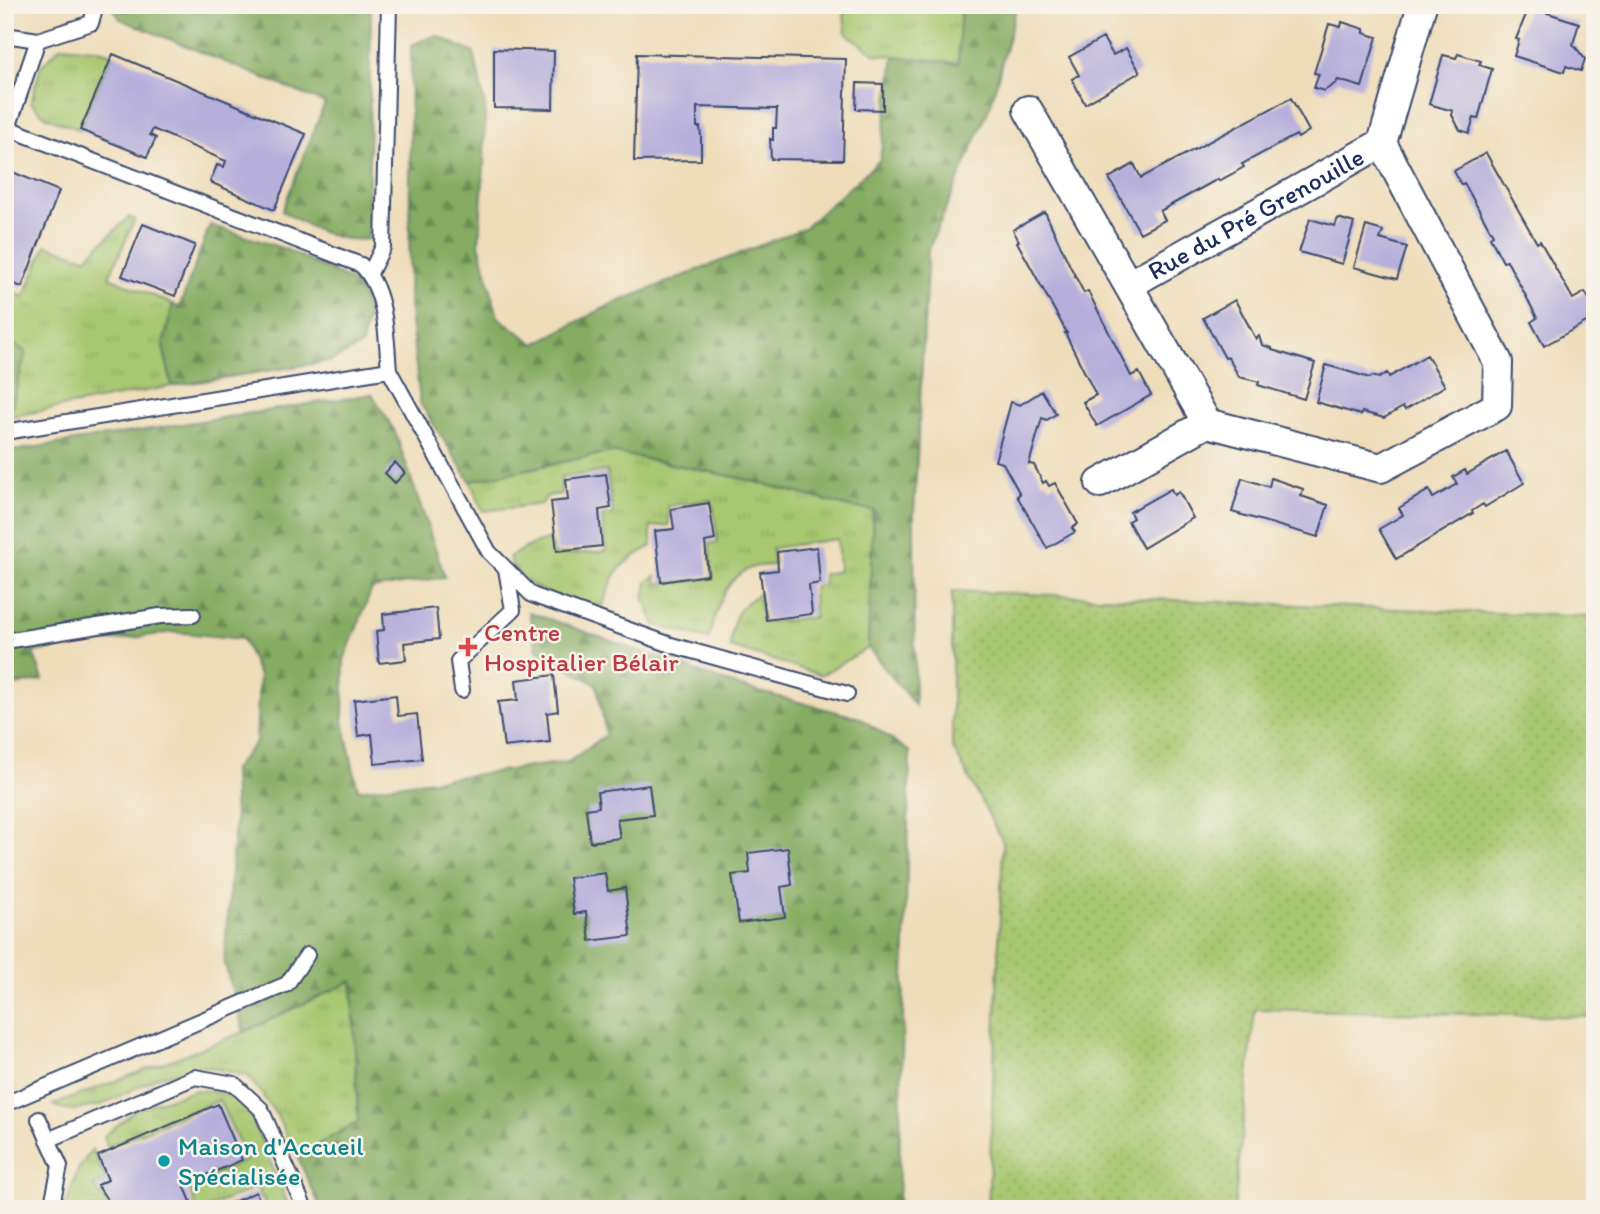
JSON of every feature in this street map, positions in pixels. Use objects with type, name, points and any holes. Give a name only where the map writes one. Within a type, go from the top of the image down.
[{"type":"street","name":"Rue du Pré Grenouille","points":[[1028,110],[1130,284],[1207,423],[1381,468],[1497,406],[1498,362],[1382,143],[1419,17]]},
{"type":"street","name":"Rue du Pré Grenouille","points":[[1130,284],[1382,143]]},
{"type":"street","points":[[1100,483],[1207,423]]},
{"type":"lane","points":[[5,35],[38,40],[91,23],[96,5]]},
{"type":"lane","points":[[370,273],[383,247],[389,5]]},
{"type":"lane","points":[[38,40],[7,128],[361,265],[370,273],[384,313],[389,370],[489,552],[532,595],[671,645],[847,694]]},
{"type":"lane","points":[[5,432],[389,370]]},
{"type":"lane","points":[[462,690],[458,661],[513,610],[506,569]]},
{"type":"lane","points":[[5,641],[160,616],[193,615]]},
{"type":"lane","points":[[5,1104],[287,984],[307,955]]},
{"type":"lane","points":[[48,1140],[195,1077],[234,1083],[261,1109],[305,1209]]},
{"type":"lane","points":[[39,1119],[60,1166],[51,1209]]},
{"type":"green space","points":[[111,5],[371,5],[368,239],[334,236],[282,211],[325,103],[120,19]]},
{"type":"green space","points":[[843,5],[961,5],[958,63],[875,54],[846,33]]},
{"type":"green space","points":[[961,5],[1017,5],[991,104],[928,250],[914,514],[915,705],[868,648],[873,510],[850,507],[745,479],[611,452],[470,481],[420,403],[409,303],[411,45],[436,35],[474,53],[485,107],[479,244],[498,317],[535,344],[610,305],[804,228],[880,160],[894,56],[958,63]]},
{"type":"green space","points":[[61,46],[95,49],[113,54],[80,130],[46,117],[31,103],[41,66]]},
{"type":"green space","points":[[129,217],[135,219],[109,277],[173,304],[163,346],[172,386],[9,417],[26,352],[5,338],[5,288],[24,297],[46,245],[86,258]]},
{"type":"green space","points":[[210,225],[285,249],[358,284],[368,312],[362,345],[331,361],[172,386],[163,346],[173,304],[179,308]]},
{"type":"green space","points":[[5,338],[26,352],[9,417],[5,418]]},
{"type":"green space","points":[[372,394],[395,432],[445,577],[372,589],[344,660],[343,721],[358,790],[568,762],[606,735],[597,685],[537,649],[529,612],[741,687],[860,718],[910,752],[898,1209],[321,1209],[297,1156],[358,1122],[352,981],[244,1032],[224,961],[235,821],[233,770],[256,742],[259,676],[243,639],[174,632],[33,652],[43,680],[5,687],[5,452]]},
{"type":"green space","points":[[611,452],[745,479],[850,507],[873,510],[868,648],[821,675],[730,647],[736,616],[744,604],[759,594],[763,623],[814,617],[813,587],[824,584],[823,574],[839,571],[837,539],[772,548],[774,565],[751,568],[741,573],[727,588],[709,639],[655,625],[644,598],[647,582],[656,576],[657,584],[713,578],[709,544],[718,542],[712,500],[668,506],[669,525],[650,527],[652,546],[630,559],[617,572],[601,612],[561,599],[523,578],[509,557],[531,545],[550,539],[554,555],[606,551],[602,516],[613,514],[607,471],[561,477],[562,494],[547,496],[542,504],[483,511],[470,481]]},
{"type":"green space","points":[[952,591],[1595,617],[1595,1017],[1255,1009],[1234,1209],[988,1209],[1003,842],[952,746]]},
{"type":"green space","points":[[352,980],[359,1122],[297,1156],[276,1114],[248,1076],[204,1066],[160,1076],[101,1105],[69,1111],[53,1105],[244,1032]]},
{"type":"green space","points":[[196,1090],[224,1092],[248,1109],[290,1209],[267,1209],[257,1187],[206,1209],[197,1209],[187,1185],[247,1160],[219,1100],[107,1147],[104,1136],[138,1108]]},
{"type":"green space","points":[[92,1149],[106,1179],[94,1186],[111,1209],[65,1209],[77,1172]]},
{"type":"building","points":[[1529,7],[1579,23],[1573,44],[1585,59],[1581,71],[1566,66],[1564,72],[1514,56],[1519,40],[1516,39]]},
{"type":"building","points":[[1342,22],[1364,29],[1364,33],[1377,37],[1362,87],[1338,80],[1324,91],[1314,88],[1319,74],[1314,73],[1329,24],[1341,27]]},
{"type":"building","points":[[1103,38],[1113,55],[1126,48],[1140,72],[1085,104],[1072,79],[1079,75],[1069,57]]},
{"type":"building","points":[[494,49],[554,51],[553,109],[494,108]]},
{"type":"building","points":[[113,54],[306,134],[274,210],[210,182],[217,165],[224,167],[226,161],[153,129],[150,135],[156,138],[147,157],[80,130]]},
{"type":"building","points":[[637,54],[846,59],[843,160],[771,159],[770,139],[773,140],[773,128],[776,128],[777,109],[697,107],[701,160],[634,161]]},
{"type":"building","points":[[1458,54],[1481,61],[1479,65],[1492,69],[1478,119],[1474,118],[1469,133],[1460,130],[1452,115],[1453,111],[1429,104],[1443,55],[1456,58]]},
{"type":"building","points":[[857,83],[883,84],[883,110],[856,109]]},
{"type":"building","points":[[1291,98],[1309,131],[1298,138],[1296,135],[1242,164],[1244,167],[1232,174],[1160,211],[1165,220],[1140,233],[1109,178],[1134,164],[1141,178]]},
{"type":"building","points":[[1486,153],[1537,243],[1540,241],[1573,299],[1585,292],[1595,308],[1595,317],[1544,346],[1531,322],[1537,318],[1528,300],[1507,261],[1503,262],[1490,237],[1493,235],[1464,183],[1461,185],[1454,171]]},
{"type":"building","points":[[5,169],[59,191],[22,287],[5,281]]},
{"type":"building","points":[[1045,212],[1084,293],[1088,291],[1131,376],[1139,372],[1151,395],[1097,426],[1083,402],[1096,395],[1013,230]]},
{"type":"building","points":[[1338,218],[1354,223],[1342,264],[1299,252],[1310,219],[1335,226]]},
{"type":"building","points":[[143,224],[195,245],[175,296],[122,276]]},
{"type":"building","points":[[1366,226],[1383,231],[1380,239],[1407,247],[1397,279],[1354,267]]},
{"type":"building","points":[[1235,300],[1262,345],[1315,363],[1304,399],[1239,377],[1228,357],[1225,358],[1203,318]]},
{"type":"building","points":[[1427,355],[1445,386],[1405,410],[1403,407],[1384,418],[1362,412],[1361,415],[1316,402],[1326,365],[1370,378],[1379,378],[1387,373],[1389,377]]},
{"type":"building","points":[[1042,391],[1056,414],[1047,420],[1042,418],[1029,464],[1034,465],[1043,483],[1046,481],[1049,486],[1055,483],[1078,524],[1072,528],[1075,532],[1047,548],[1017,496],[1020,494],[1003,463],[995,461],[1011,402],[1020,405]]},
{"type":"building","points":[[1506,451],[1524,483],[1485,507],[1483,504],[1472,511],[1473,513],[1396,559],[1379,529],[1403,515],[1399,508],[1429,490],[1433,498],[1457,484],[1453,477],[1465,470],[1467,474]]},
{"type":"building","points":[[395,462],[405,473],[395,483],[385,473]]},
{"type":"building","points":[[606,474],[611,508],[599,510],[602,546],[557,551],[551,502],[568,500],[566,479]]},
{"type":"building","points":[[1242,478],[1269,487],[1271,478],[1303,489],[1301,496],[1328,505],[1318,537],[1232,512]]},
{"type":"building","points":[[1171,489],[1174,495],[1179,492],[1193,518],[1143,548],[1128,521],[1133,518],[1130,512]]},
{"type":"building","points":[[709,503],[715,540],[705,542],[708,575],[661,582],[655,531],[674,529],[671,509]]},
{"type":"building","points":[[817,547],[820,583],[809,585],[812,614],[766,620],[760,572],[778,570],[777,552]]},
{"type":"building","points":[[436,608],[439,639],[404,643],[406,660],[379,663],[376,631],[384,630],[383,614]]},
{"type":"building","points":[[554,675],[558,711],[547,713],[550,742],[504,747],[498,702],[518,700],[516,680]]},
{"type":"building","points":[[396,695],[398,716],[417,714],[422,759],[375,764],[372,734],[358,736],[354,700]]},
{"type":"building","points":[[649,785],[653,815],[617,819],[620,838],[590,842],[586,809],[599,807],[597,792]]},
{"type":"building","points":[[788,848],[792,885],[781,887],[785,917],[739,923],[732,875],[750,873],[748,853]]},
{"type":"building","points":[[605,873],[608,891],[625,888],[631,936],[590,941],[586,912],[574,914],[569,878]]},
{"type":"building","name":"Maison d'Accueil Spécialisée","points":[[218,1104],[242,1160],[184,1185],[194,1209],[114,1209],[97,1185],[108,1180],[98,1156]]},
{"type":"building","points":[[256,1192],[263,1209],[218,1209]]},
{"type":"place","name":"Centre Hospitalier Bélair","points":[[468,647]]},
{"type":"place","name":"Maison d'Accueil Spécialisée","points":[[164,1161]]}]
